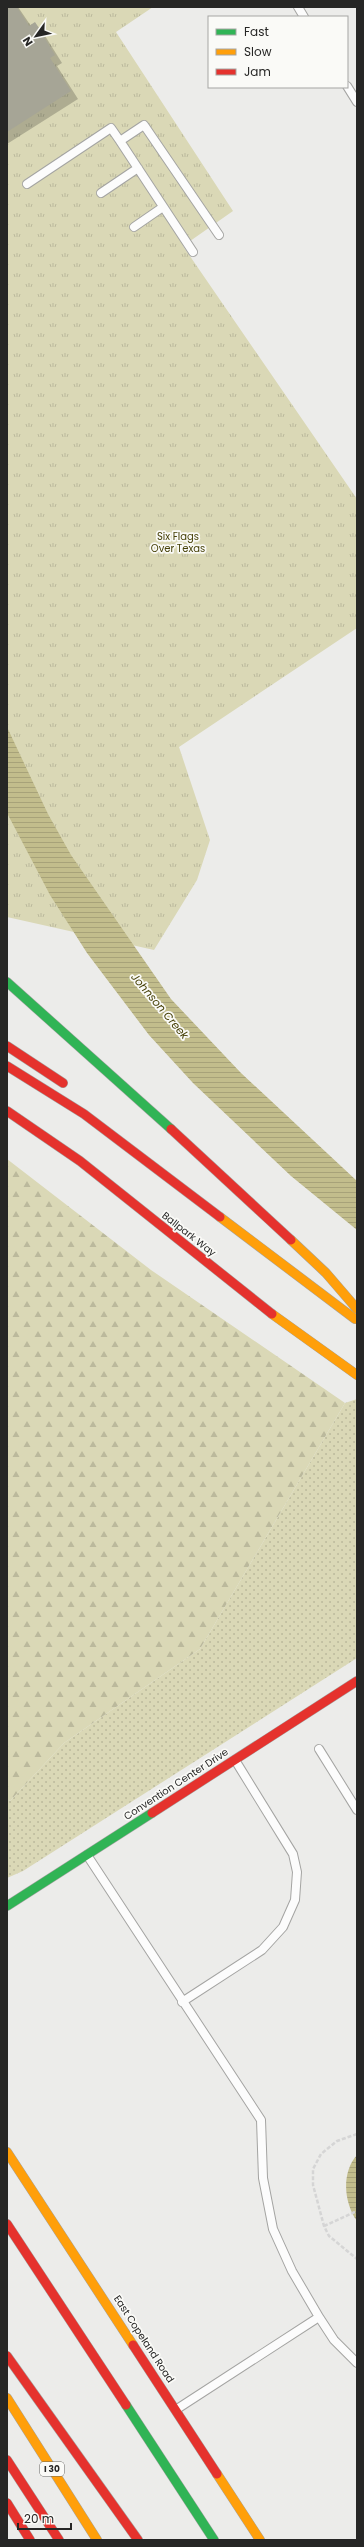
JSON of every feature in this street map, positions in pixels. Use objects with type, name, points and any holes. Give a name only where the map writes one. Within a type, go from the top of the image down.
[{"type":"main road","points":[[7,982],[193,1148],[326,1273],[357,1309]]},
{"type":"main road","points":[[7,1046],[73,1090]]},
{"type":"main road","points":[[7,1066],[84,1114],[183,1187],[303,1282],[357,1320]]},
{"type":"main road","name":"Ballpark Way","points":[[7,1111],[80,1161],[289,1327],[357,1375]]},
{"type":"main road","points":[[137,1141],[183,1187]]},
{"type":"main road","name":"Convention Center Drive","points":[[7,1906],[357,1681]]},
{"type":"main road","name":"East Copeland Road","points":[[7,2152],[260,2540]]},
{"type":"main road","points":[[7,2224],[214,2540]]},
{"type":"main road","points":[[7,2356],[138,2540]]},
{"type":"main road","name":"I 30","points":[[7,2398],[97,2540]]},
{"type":"main road","points":[[7,2460],[59,2540]]},
{"type":"main road","points":[[7,2502],[30,2540]]},
{"type":"lane","points":[[298,7],[303,16]]},
{"type":"lane","points":[[348,88],[357,102]]},
{"type":"lane","points":[[120,141],[144,125],[219,235]]},
{"type":"lane","points":[[27,184],[112,128],[193,252]]},
{"type":"lane","points":[[100,193],[138,168]]},
{"type":"lane","points":[[134,227],[163,207]]},
{"type":"lane","points":[[319,1749],[357,1810]]},
{"type":"lane","points":[[182,2002],[262,1950],[283,1928],[295,1900],[297,1872],[293,1854],[235,1760]]},
{"type":"lane","points":[[86,1855],[261,2120],[263,2178],[273,2229],[292,2271],[319,2318],[334,2340],[357,2363]]},
{"type":"lane","points":[[176,2409],[319,2318]]},
{"type":"path","points":[[357,2134],[337,2140],[321,2154],[313,2169],[313,2184],[324,2226],[330,2236],[357,2259]]},
{"type":"path","points":[[324,2226],[357,2211]]},
{"type":"green space","name":"Six Flags Over Texas","points":[[7,7],[153,7],[116,32],[233,211],[183,246],[357,499],[357,628],[179,747],[210,840],[197,880],[154,950],[7,917]]},
{"type":"green space","points":[[7,1159],[151,1270],[345,1403],[200,1649],[64,1743],[10,1801],[7,1799]]},
{"type":"green space","points":[[357,1399],[357,1658],[23,1871],[7,1878],[7,1799],[10,1801],[64,1743],[200,1649],[345,1403]]},
{"type":"water","name":"Johnson Creek","points":[[7,727],[48,814],[71,855],[171,999],[241,1073],[357,1181],[357,1230],[291,1176],[193,1083],[149,1035],[87,953],[50,895],[7,813]]},
{"type":"water","points":[[357,2155],[357,2221],[349,2206],[346,2188],[348,2170]]},
{"type":"building","points":[[7,7],[17,7],[29,26],[35,22],[55,55],[50,58],[71,91],[7,132]]},
{"type":"traffic: fast","points":[[7,982],[171,1129]]},
{"type":"traffic: fast","points":[[7,1906],[152,1813]]},
{"type":"traffic: fast","points":[[126,2405],[214,2540]]},
{"type":"traffic: slow","points":[[220,1217],[355,1319]]},
{"type":"traffic: slow","points":[[291,1240],[326,1273],[357,1309]]},
{"type":"traffic: slow","points":[[272,1314],[357,1375]]},
{"type":"traffic: slow","points":[[7,2152],[133,2345]]},
{"type":"traffic: slow","points":[[7,2398],[97,2540]]},
{"type":"traffic: slow","points":[[217,2474],[260,2540]]},
{"type":"traffic: jam","points":[[7,1046],[63,1083]]},
{"type":"traffic: jam","points":[[7,1066],[84,1114],[220,1217]]},
{"type":"traffic: jam","points":[[7,1111],[80,1161],[272,1314]]},
{"type":"traffic: jam","points":[[171,1129],[291,1240]]},
{"type":"traffic: jam","points":[[152,1813],[357,1681]]},
{"type":"traffic: jam","points":[[7,2224],[126,2405]]},
{"type":"traffic: jam","points":[[133,2345],[217,2474]]},
{"type":"traffic: jam","points":[[7,2356],[138,2540]]},
{"type":"traffic: jam","points":[[7,2460],[59,2540]]},
{"type":"traffic: jam","points":[[7,2503],[30,2540]]}]
